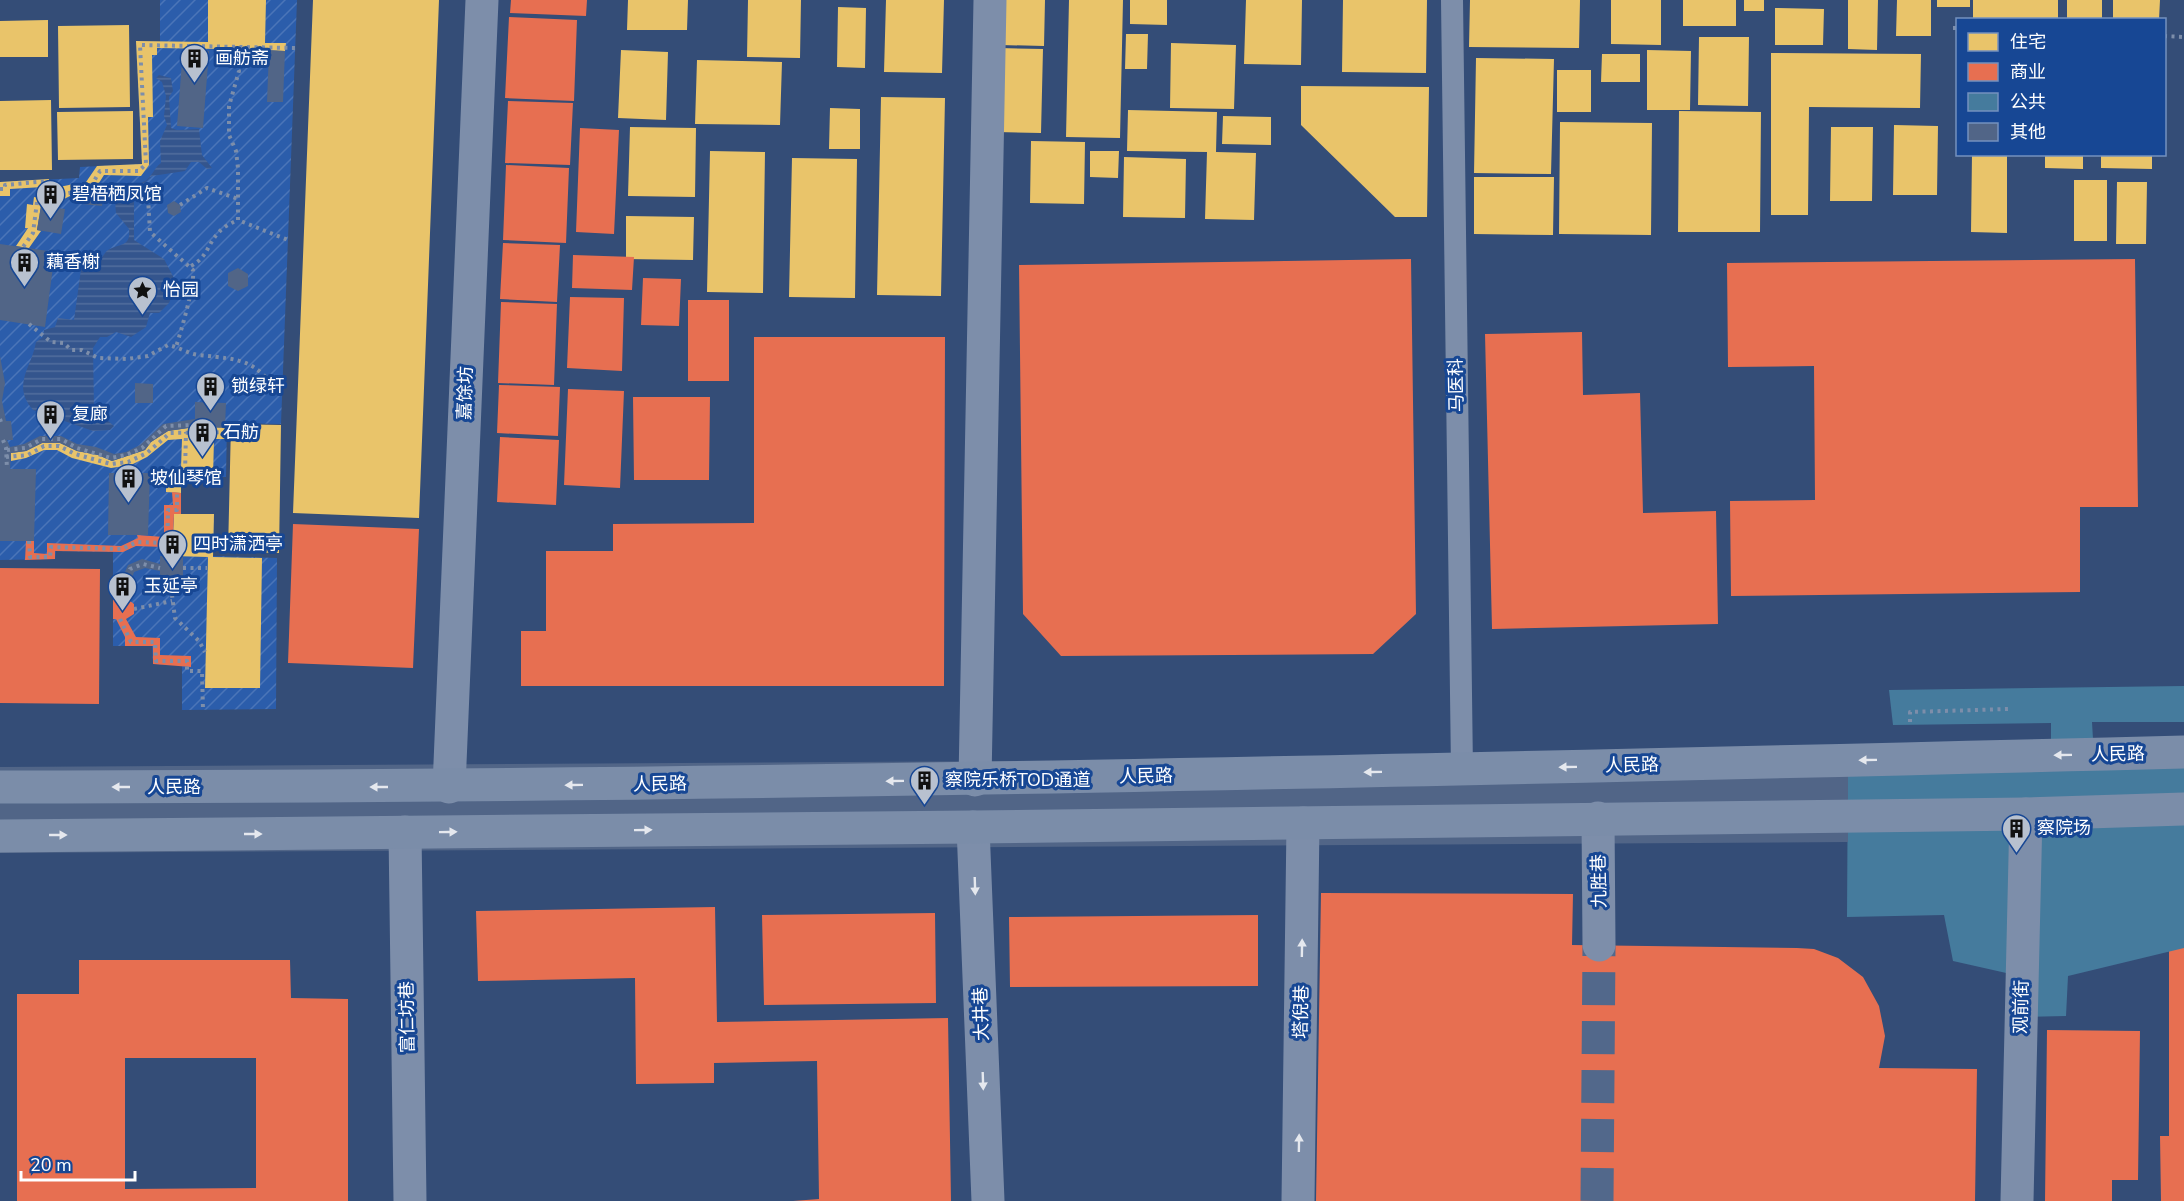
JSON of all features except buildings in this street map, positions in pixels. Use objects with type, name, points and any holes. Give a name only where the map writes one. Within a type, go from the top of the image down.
[{"type":"main road","name":"人民路","points":[[0,787],[448,787],[975,780],[2184,752]]},
{"type":"main road","points":[[0,836],[1304,823],[2026,814],[2184,809]]},
{"type":"street","name":"嘉馀坊","points":[[448,787],[482,0]]},
{"type":"street","points":[[975,780],[990,0]]},
{"type":"street","name":"观前街","points":[[2018,1201],[2026,814]]},
{"type":"street","name":"九胜巷","points":[[1598,818],[1599,945]]},
{"type":"street","name":"塔倪巷","points":[[1298,1201],[1304,823]]},
{"type":"street","name":"大井巷","points":[[973,827],[988,1201]]},
{"type":"street","name":"富仁坊巷","points":[[405,832],[410,1201]]},
{"type":"lane","name":"马医科","points":[[1452,0],[1462,770]]},
{"type":"path","points":[[2166,36],[2184,37]]},
{"type":"path","points":[[91,186],[100,171],[139,171],[146,164],[140,45],[295,48]]},
{"type":"path","points":[[231,57],[239,71],[229,106],[229,135],[237,156],[238,220]]},
{"type":"path","points":[[0,189],[5,189],[5,185],[48,181],[45,203],[37,202],[33,233],[23,247]]},
{"type":"path","points":[[48,188],[60,195],[83,190]]},
{"type":"path","points":[[180,205],[207,188],[238,199]]},
{"type":"path","points":[[148,198],[150,232],[176,257],[191,266],[194,276],[188,294],[188,311],[180,325],[176,347]]},
{"type":"path","points":[[191,266],[199,261],[220,229],[238,220],[288,240]]},
{"type":"path","points":[[29,324],[51,342],[64,343],[71,350],[82,350],[96,358],[135,358],[152,354],[168,345],[188,353],[244,361],[262,372],[282,396]]},
{"type":"path","points":[[7,450],[25,448],[42,440],[61,440],[77,448],[111,458],[142,448],[166,426],[194,425]]},
{"type":"path","points":[[176,477],[176,473],[185,473],[186,432]]},
{"type":"path","points":[[6,458],[28,455],[44,447],[59,446],[75,454],[111,464],[128,462],[147,453],[170,433],[227,432]]},
{"type":"path","points":[[3,440],[7,450],[6,469]]},
{"type":"path","points":[[167,556],[168,510],[177,510],[177,493]]},
{"type":"path","points":[[29,541],[30,557],[50,557],[51,547],[122,549],[137,542],[167,543]]},
{"type":"path","points":[[122,598],[123,586],[130,569],[143,564],[160,568]]},
{"type":"path","points":[[183,568],[207,568]]},
{"type":"path","points":[[170,580],[175,618],[199,641],[205,652]]},
{"type":"path","points":[[134,609],[172,601]]},
{"type":"path","points":[[120,619],[131,642],[155,642],[156,661],[187,661],[187,670],[202,671],[203,710]]},
{"type":"path","points":[[1910,712],[2008,709]]},
{"type":"shaded area","name":"怡园","points":[[160,0],[297,0],[281,424],[227,423],[226,477],[181,477],[181,514],[214,514],[213,556],[277,558],[276,709],[182,710],[182,665],[153,664],[152,646],[113,646],[113,552],[56,551],[55,559],[0,560],[0,182],[79,178],[80,167],[142,164],[136,41],[160,42]]},
{"type":"shaded area","points":[[159,75],[171,78],[173,91],[169,97],[171,128],[199,129],[202,155],[212,168],[207,169],[199,162],[191,162],[185,171],[152,176],[134,192],[134,240],[164,259],[177,284],[169,303],[159,313],[150,313],[146,327],[131,337],[116,332],[107,337],[100,337],[93,348],[94,409],[114,426],[110,430],[93,431],[33,410],[27,401],[23,384],[36,342],[43,337],[44,330],[55,327],[58,318],[74,320],[82,262],[99,261],[108,250],[124,244],[128,239],[129,229],[116,213],[116,195],[122,188],[145,181],[161,163],[160,141],[167,125],[164,116],[166,96],[162,82],[156,78]]},
{"type":"tunnel","points":[[1597,1201],[1599,945]]},
{"type":"place","name":"画舫斋","points":[[194,84]]},
{"type":"place","name":"碧梧栖凤馆","points":[[51,220]]},
{"type":"place","name":"藕香榭","points":[[25,288]]},
{"type":"place","name":"怡园","points":[[142,316]]},
{"type":"place","name":"锁绿轩","points":[[210,412]]},
{"type":"place","name":"复廊","points":[[51,440]]},
{"type":"place","name":"石舫","points":[[202,458]]},
{"type":"place","name":"坡仙琴馆","points":[[129,504]]},
{"type":"place","name":"四时潇洒亭","points":[[172,570]]},
{"type":"place","name":"玉延亭","points":[[123,612]]},
{"type":"place","name":"察院乐桥TOD通道","points":[[924,806]]},
{"type":"place","name":"察院场","points":[[2016,854]]}]
